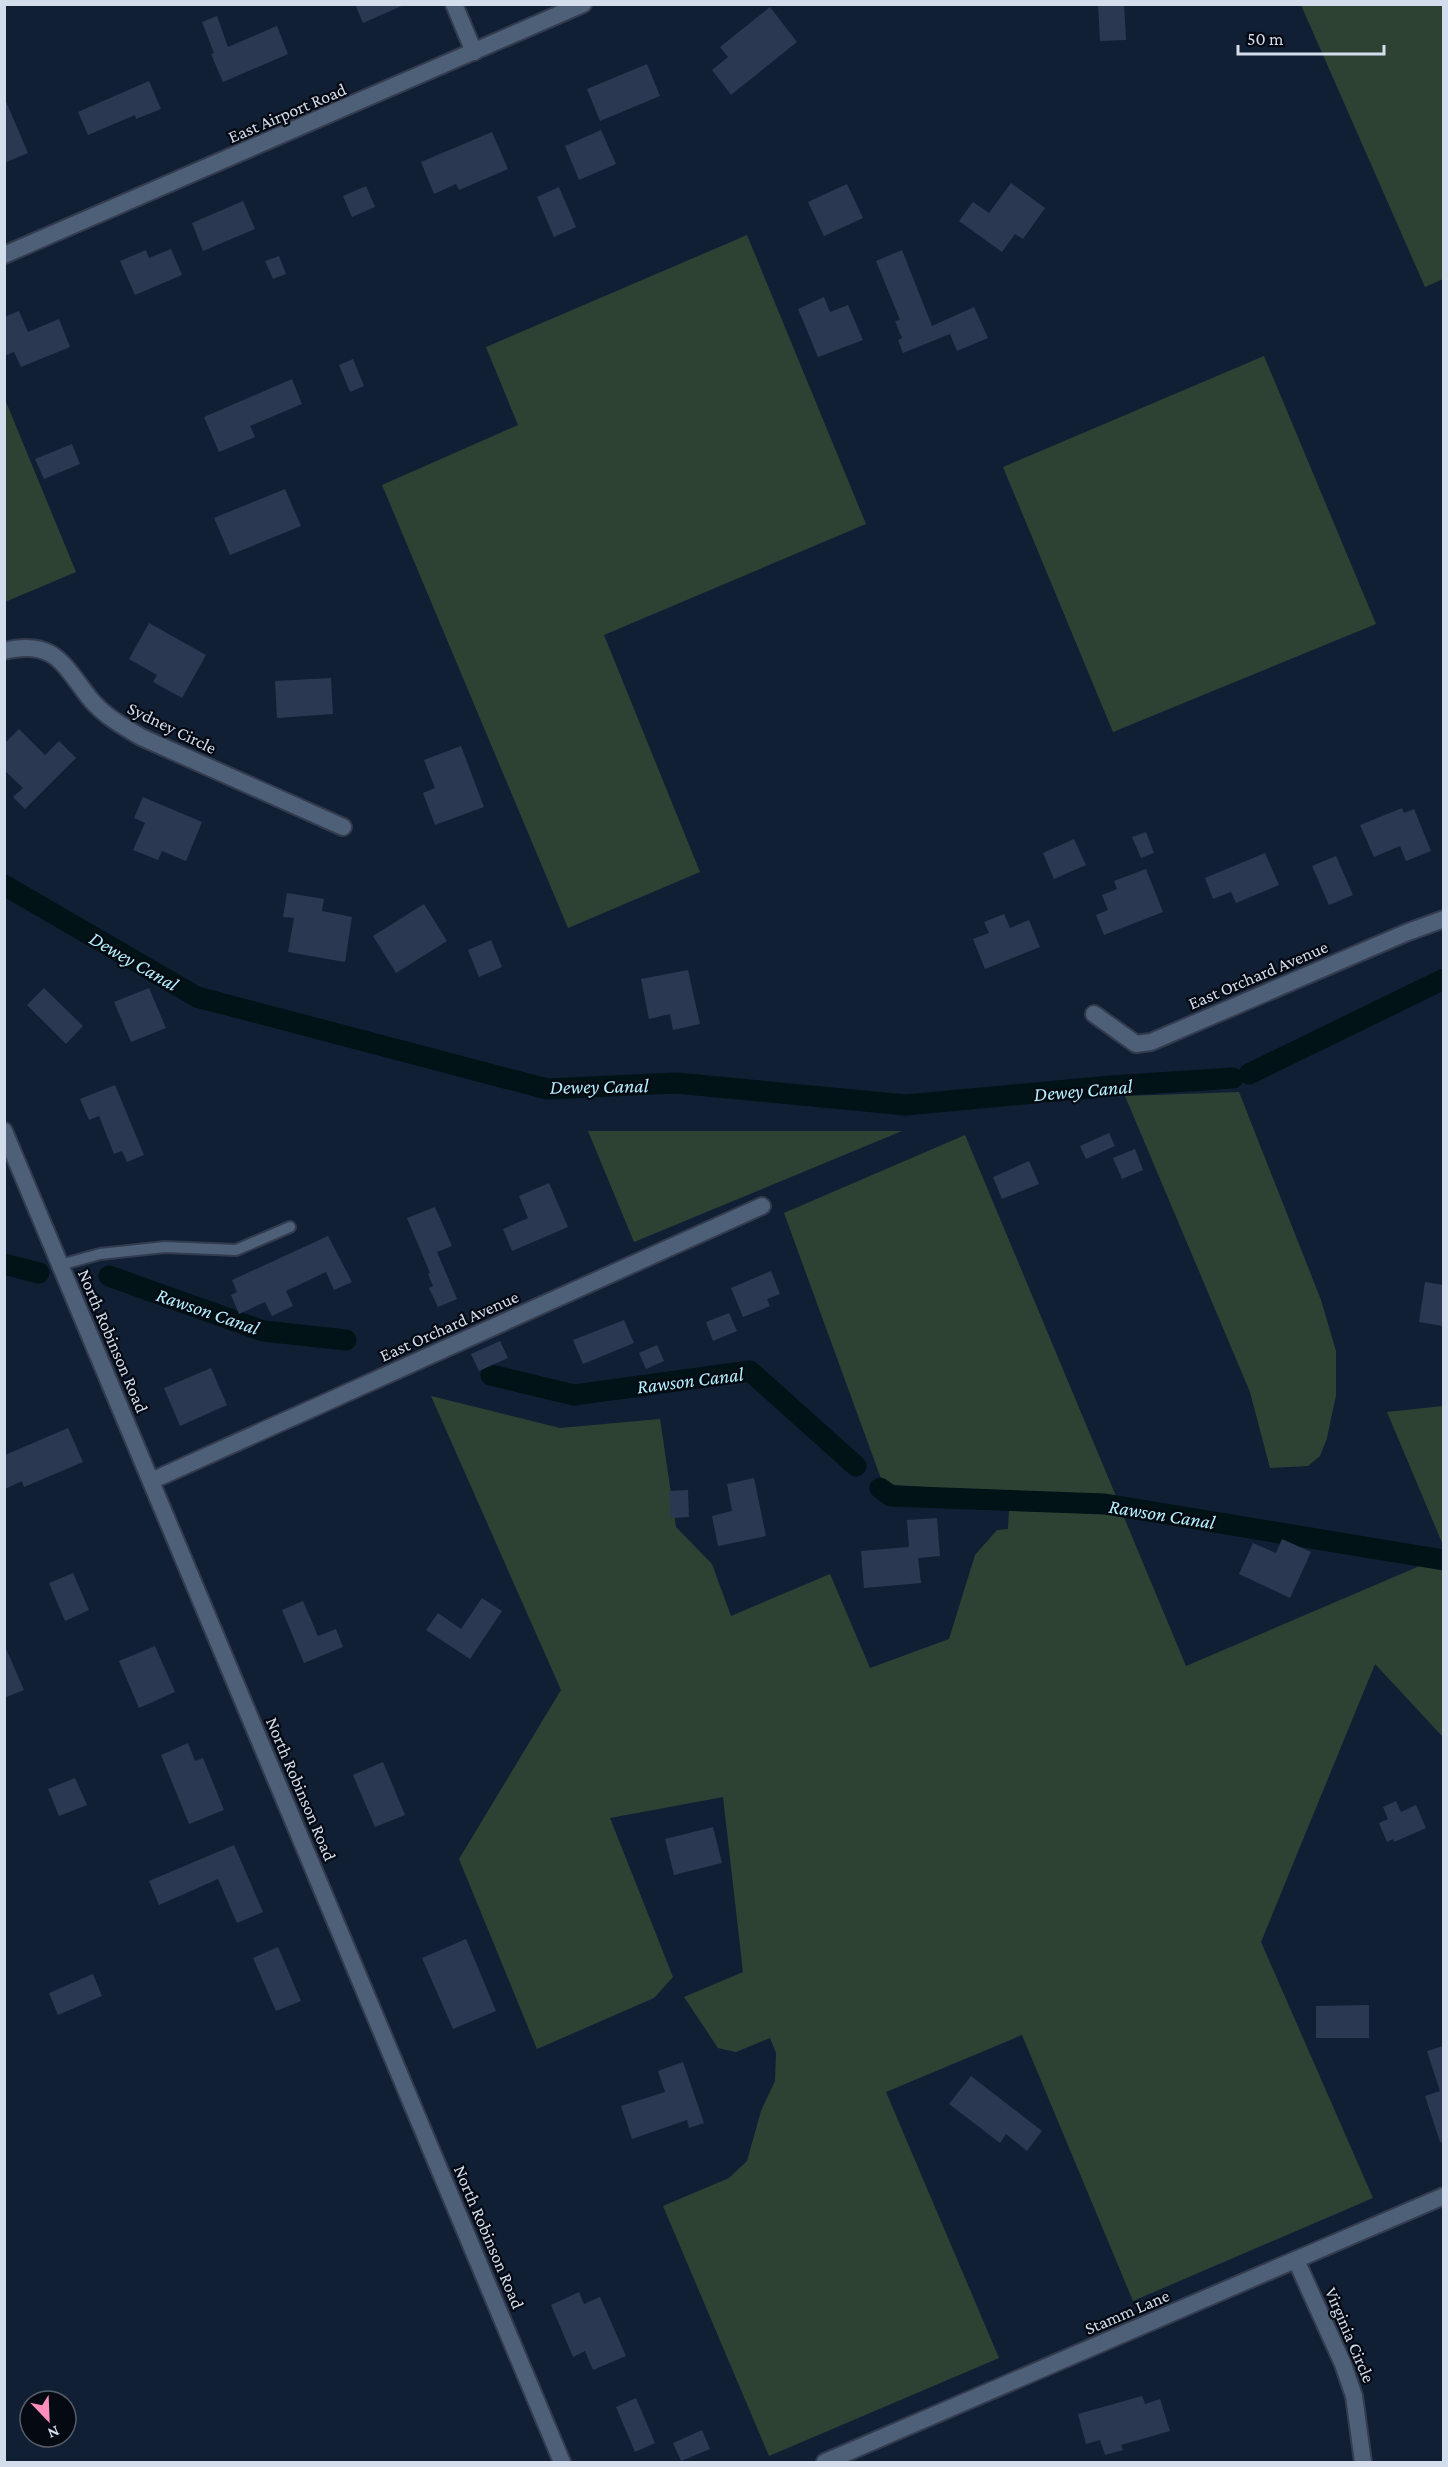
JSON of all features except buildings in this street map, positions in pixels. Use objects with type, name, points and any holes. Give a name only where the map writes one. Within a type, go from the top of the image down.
[{"type":"street","points":[[454,4],[474,52]]},
{"type":"street","name":"East Airport Road","points":[[4,255],[584,4]]},
{"type":"street","name":"Sydney Circle","points":[[4,651],[21,647],[43,649],[60,659],[93,702],[111,720],[141,737],[343,827]]},
{"type":"street","name":"East Orchard Avenue","points":[[1094,1014],[1136,1044],[1151,1042],[1443,919]]},
{"type":"street","name":"North Robinson Road","points":[[4,1131],[562,2463]]},
{"type":"street","name":"East Orchard Avenue","points":[[151,1481],[762,1206]]},
{"type":"street","name":"Stamm Lane","points":[[825,2463],[1443,2196]]},
{"type":"street","name":"Virginia Circle","points":[[1296,2260],[1344,2364],[1354,2396],[1363,2463]]},
{"type":"lane","points":[[60,1264],[100,1254],[165,1247],[236,1251],[290,1227]]},
{"type":"green space","points":[[1301,5],[1443,5],[1443,279],[1425,287]]},
{"type":"green space","points":[[747,235],[866,524],[604,635],[700,872],[568,928],[382,485],[518,425],[486,347]]},
{"type":"green space","points":[[1264,356],[1376,624],[1113,732],[1003,467]]},
{"type":"green space","points":[[4,397],[76,572],[5,602],[4,602]]},
{"type":"green space","points":[[1239,1092],[1321,1300],[1336,1351],[1336,1395],[1327,1438],[1320,1456],[1308,1466],[1270,1468],[1250,1392],[1125,1096]]},
{"type":"green space","points":[[588,1131],[902,1131],[634,1242]]},
{"type":"green space","points":[[965,1135],[1118,1501],[883,1484],[784,1213]]},
{"type":"green space","points":[[431,1396],[560,1428],[660,1419],[676,1527],[712,1564],[731,1616],[830,1574],[870,1668],[949,1639],[975,1555],[997,1530],[1008,1529],[1009,1509],[1123,1515],[1186,1666],[1443,1556],[1443,1737],[1375,1664],[1261,1942],[1373,2198],[1133,2301],[1022,2035],[886,2092],[999,2358],[769,2456],[663,2206],[729,2178],[747,2161],[761,2111],[775,2081],[776,2053],[770,2038],[736,2052],[718,2048],[684,1997],[743,1972],[723,1797],[610,1818],[673,1977],[654,1998],[537,2049],[459,1859],[561,1690]]},
{"type":"green space","points":[[1444,1406],[1443,1545],[1387,1412]]},
{"type":"waterway","name":"Dewey Canal","points":[[4,885],[197,997],[547,1089],[676,1083],[906,1105],[1110,1086],[1233,1078]]},
{"type":"waterway","name":"Dewey Canal","points":[[1249,1074],[1444,979]]},
{"type":"waterway","name":"Rawson Canal","points":[[4,1264],[39,1273]]},
{"type":"waterway","name":"Rawson Canal","points":[[109,1276],[263,1331],[346,1340]]},
{"type":"waterway","name":"Rawson Canal","points":[[491,1375],[574,1395],[750,1371],[856,1466]]},
{"type":"waterway","name":"Rawson Canal","points":[[880,1488],[891,1496],[1105,1504],[1444,1560]]}]
